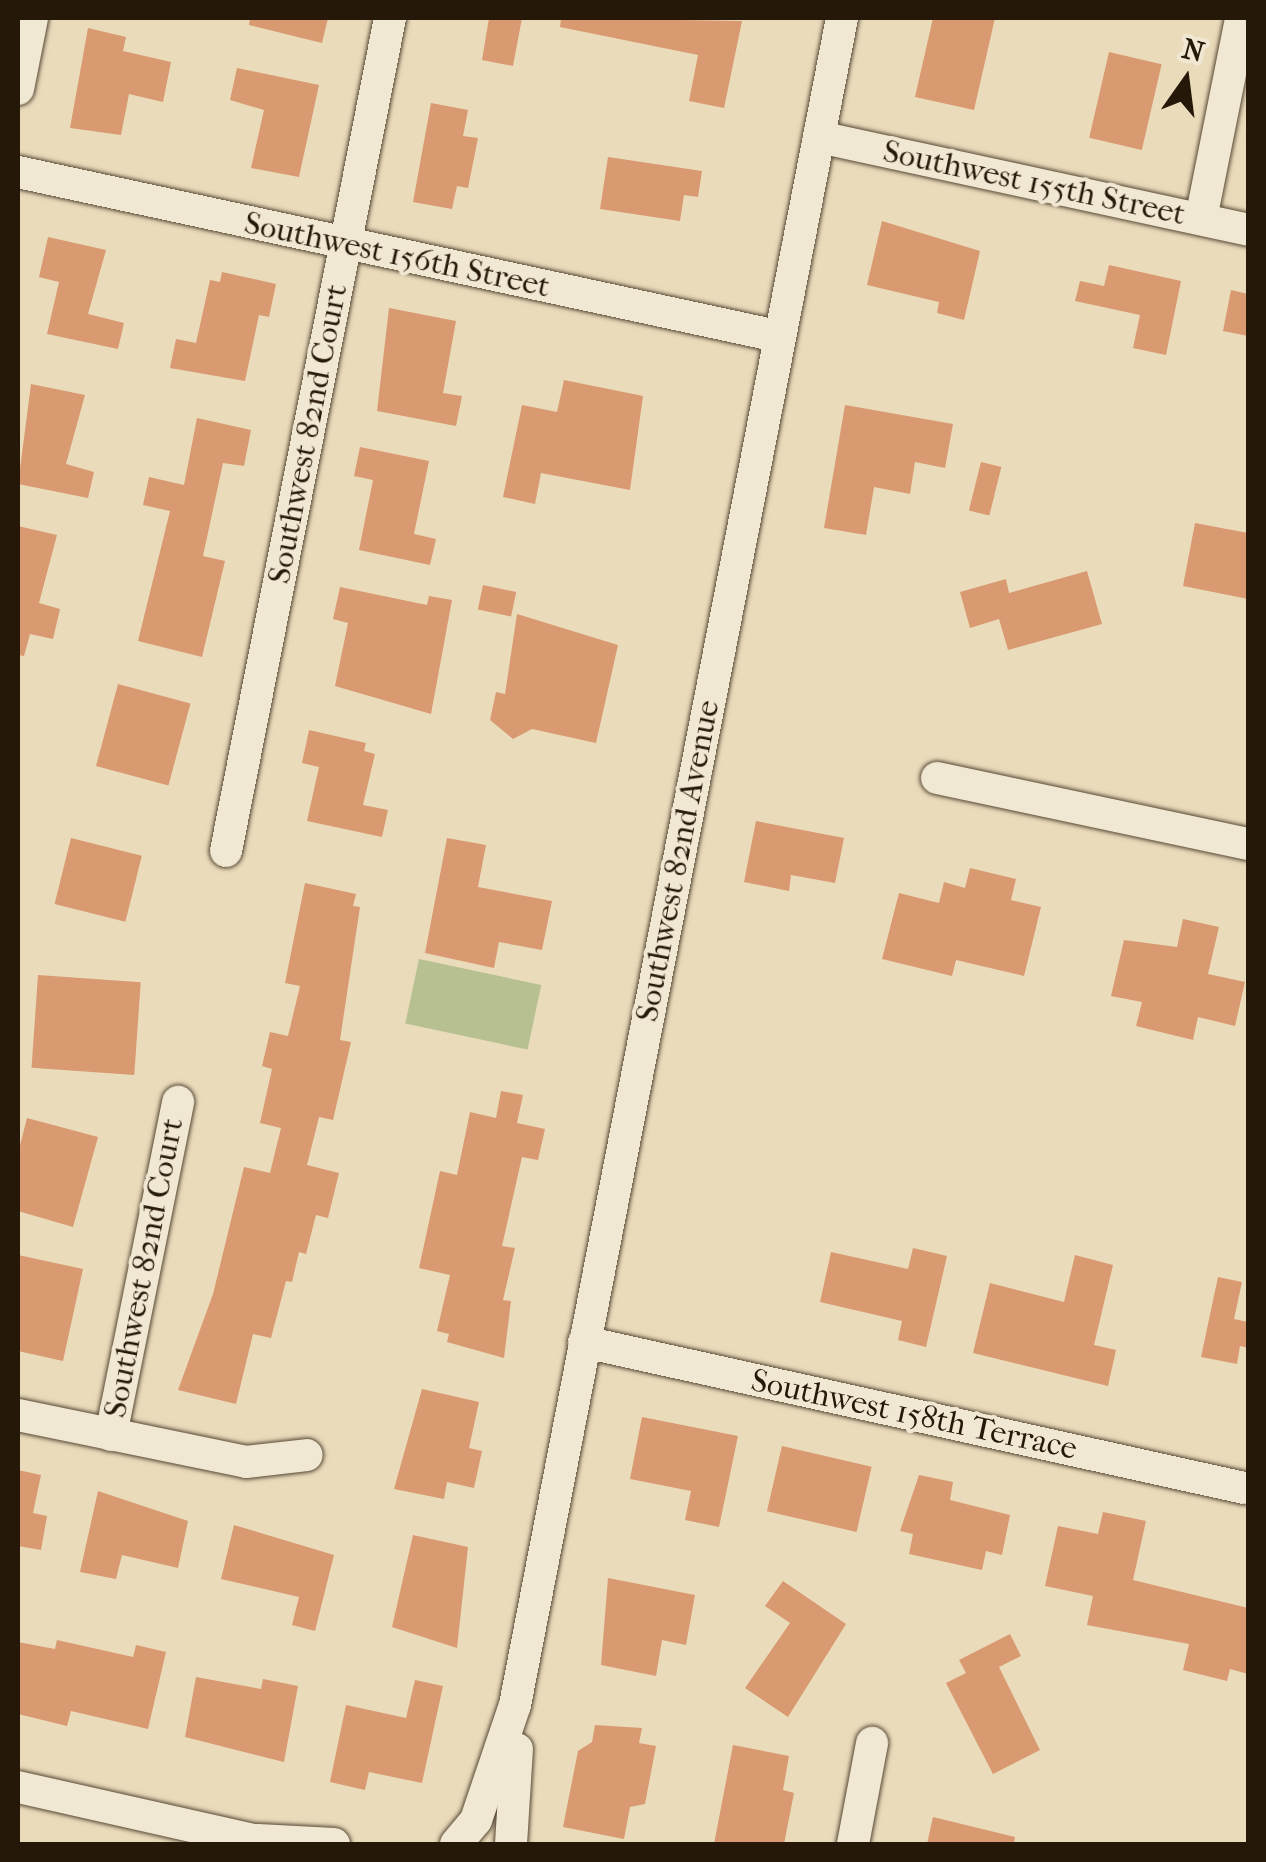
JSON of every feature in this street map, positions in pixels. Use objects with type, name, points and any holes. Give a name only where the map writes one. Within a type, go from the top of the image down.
[{"type":"street","points":[[18,89],[32,18]]},
{"type":"street","name":"Southwest 82nd Court","points":[[226,850],[390,18]]},
{"type":"street","name":"Southwest 82nd Avenue","points":[[456,1844],[476,1820],[515,1705],[777,336],[842,18]]},
{"type":"street","points":[[1202,220],[1241,18]]},
{"type":"street","name":"Southwest 155th Street","points":[[819,137],[1248,230]]},
{"type":"street","name":"Southwest 156th Street","points":[[18,172],[777,336]]},
{"type":"street","points":[[937,778],[1248,844]]},
{"type":"street","name":"Southwest 82nd Court","points":[[110,1435],[178,1102]]},
{"type":"street","name":"Southwest 158th Terrace","points":[[584,1342],[1244,1488]]},
{"type":"street","points":[[18,1415],[246,1462],[306,1456]]},
{"type":"street","name":"Southwest 82nd Avenue","points":[[511,1844],[515,1705]]},
{"type":"street","points":[[852,1844],[872,1743]]},
{"type":"street","points":[[18,1787],[264,1842],[334,1844]]},
{"type":"street","points":[[456,1844],[501,1844]]},
{"type":"green space","points":[[419,959],[541,985],[528,1050],[405,1024]]},
{"type":"building","points":[[250,18],[328,18],[322,43],[249,25]]},
{"type":"building","points":[[489,18],[522,18],[513,66],[482,60]]},
{"type":"building","points":[[561,18],[742,21],[724,108],[689,101],[698,55],[560,27]]},
{"type":"building","points":[[933,18],[995,18],[974,110],[915,97]]},
{"type":"building","points":[[88,28],[126,37],[123,51],[171,62],[163,102],[129,94],[121,135],[70,128]]},
{"type":"building","points":[[1109,52],[1162,64],[1142,150],[1089,138]]},
{"type":"building","points":[[237,68],[319,85],[299,177],[251,168],[264,110],[230,100]]},
{"type":"building","points":[[431,103],[468,110],[463,136],[478,138],[468,188],[457,186],[452,209],[413,202]]},
{"type":"building","points":[[608,157],[702,171],[698,197],[684,195],[680,221],[600,209]]},
{"type":"building","points":[[882,221],[980,251],[964,320],[937,313],[939,302],[867,285]]},
{"type":"building","points":[[48,237],[106,250],[88,314],[124,323],[118,349],[47,334],[59,282],[39,277]]},
{"type":"building","points":[[1109,265],[1181,281],[1166,355],[1133,348],[1140,315],[1075,301],[1080,281],[1104,286]]},
{"type":"building","points":[[222,272],[276,284],[269,317],[259,315],[245,381],[170,368],[176,339],[196,343],[210,280],[220,282]]},
{"type":"building","points":[[1231,290],[1248,294],[1248,336],[1223,331]]},
{"type":"building","points":[[389,308],[456,321],[443,393],[462,396],[456,426],[377,411]]},
{"type":"building","points":[[564,380],[643,396],[630,490],[541,473],[535,504],[503,497],[522,405],[557,412]]},
{"type":"building","points":[[31,384],[85,395],[66,464],[94,472],[88,498],[18,484]]},
{"type":"building","points":[[845,405],[953,424],[945,468],[915,462],[910,494],[874,487],[866,535],[824,528]]},
{"type":"building","points":[[197,418],[251,430],[244,466],[223,463],[203,556],[225,561],[202,657],[138,641],[170,511],[143,505],[149,477],[184,485]]},
{"type":"building","points":[[360,447],[429,461],[414,534],[436,539],[430,565],[359,550],[373,480],[354,476]]},
{"type":"building","points":[[981,462],[1001,467],[989,516],[969,511]]},
{"type":"building","points":[[1195,523],[1248,533],[1248,599],[1183,586]]},
{"type":"building","points":[[18,526],[57,535],[39,603],[60,609],[53,639],[30,634],[24,656],[18,655]]},
{"type":"building","points":[[1087,571],[1102,624],[1008,650],[999,619],[970,628],[960,592],[1006,579],[1009,593]]},
{"type":"building","points":[[483,585],[516,592],[511,617],[478,609]]},
{"type":"building","points":[[340,587],[427,605],[429,596],[452,600],[431,714],[335,686],[348,623],[333,619]]},
{"type":"building","points":[[517,614],[618,645],[596,743],[532,729],[513,739],[490,720],[496,692],[505,694]]},
{"type":"building","points":[[118,684],[190,703],[168,786],[96,766]]},
{"type":"building","points":[[309,730],[366,743],[364,751],[375,754],[363,805],[388,810],[382,837],[307,821],[319,767],[302,763]]},
{"type":"building","points":[[756,821],[844,838],[835,883],[791,875],[789,891],[744,882]]},
{"type":"building","points":[[71,838],[142,856],[125,922],[55,904]]},
{"type":"building","points":[[447,838],[486,845],[478,887],[552,901],[542,950],[499,942],[494,968],[425,953]]},
{"type":"building","points":[[970,868],[1016,879],[1011,900],[1041,907],[1024,976],[956,960],[952,976],[882,959],[899,893],[939,903],[944,882],[965,888]]},
{"type":"building","points":[[305,883],[356,894],[353,906],[360,907],[340,1040],[351,1042],[333,1120],[319,1117],[307,1165],[339,1173],[328,1218],[316,1215],[306,1254],[299,1252],[292,1282],[286,1281],[271,1338],[253,1334],[236,1404],[178,1390],[213,1294],[244,1167],[270,1173],[281,1128],[260,1123],[272,1069],[262,1066],[270,1032],[288,1036],[300,986],[285,983]]},
{"type":"building","points":[[1183,919],[1219,927],[1208,974],[1245,982],[1235,1026],[1198,1017],[1193,1040],[1136,1026],[1142,1002],[1111,996],[1124,940],[1177,947]]},
{"type":"building","points":[[38,975],[141,982],[134,1075],[32,1068]]},
{"type":"building","points":[[501,1091],[523,1095],[517,1123],[545,1129],[538,1160],[522,1157],[502,1246],[515,1248],[503,1300],[511,1301],[504,1358],[447,1342],[449,1334],[437,1331],[450,1275],[419,1268],[440,1171],[457,1175],[470,1112],[496,1118]]},
{"type":"building","points":[[27,1118],[98,1137],[73,1227],[18,1211],[18,1153]]},
{"type":"building","points":[[913,1248],[947,1256],[926,1347],[898,1340],[902,1321],[820,1302],[831,1252],[908,1269]]},
{"type":"building","points":[[18,1255],[83,1269],[63,1361],[18,1351]]},
{"type":"building","points":[[1075,1255],[1113,1265],[1094,1345],[1116,1350],[1108,1386],[973,1353],[990,1283],[1064,1302]]},
{"type":"building","points":[[1218,1277],[1242,1282],[1234,1319],[1248,1322],[1248,1348],[1240,1346],[1237,1364],[1201,1357]]},
{"type":"building","points":[[422,1389],[479,1402],[469,1448],[482,1451],[474,1488],[447,1482],[444,1499],[394,1489]]},
{"type":"building","points":[[642,1417],[738,1436],[719,1527],[685,1520],[691,1491],[630,1479]]},
{"type":"building","points":[[782,1446],[872,1467],[857,1532],[767,1511]]},
{"type":"building","points":[[18,1470],[41,1475],[33,1513],[47,1516],[41,1550],[18,1546]]},
{"type":"building","points":[[919,1475],[953,1482],[950,1500],[1010,1515],[1002,1555],[986,1551],[982,1570],[909,1554],[913,1534],[900,1531]]},
{"type":"building","points":[[98,1491],[188,1521],[178,1568],[122,1555],[116,1579],[80,1572]]},
{"type":"building","points":[[1103,1512],[1146,1521],[1133,1580],[1248,1608],[1248,1674],[1230,1669],[1227,1681],[1183,1670],[1189,1644],[1087,1625],[1093,1596],[1045,1586],[1058,1526],[1098,1534]]},
{"type":"building","points":[[234,1525],[334,1555],[315,1631],[292,1625],[299,1597],[221,1579]]},
{"type":"building","points":[[413,1535],[468,1547],[457,1648],[392,1627]]},
{"type":"building","points":[[608,1578],[695,1595],[686,1645],[662,1640],[656,1676],[601,1665]]},
{"type":"building","points":[[783,1581],[846,1624],[788,1717],[745,1688],[790,1623],[765,1606]]},
{"type":"building","points":[[1010,1634],[1021,1656],[999,1667],[1040,1750],[993,1774],[946,1683],[966,1673],[959,1660]]},
{"type":"building","points":[[57,1640],[133,1657],[136,1645],[166,1652],[148,1729],[71,1711],[67,1726],[18,1714],[18,1642],[55,1649]]},
{"type":"building","points":[[196,1677],[261,1689],[263,1679],[298,1686],[284,1762],[185,1737]]},
{"type":"building","points":[[415,1680],[443,1686],[422,1783],[369,1772],[365,1790],[330,1782],[346,1705],[406,1718]]},
{"type":"building","points":[[595,1725],[642,1728],[639,1743],[656,1746],[645,1804],[630,1807],[624,1839],[563,1827],[578,1751],[592,1742]]},
{"type":"building","points":[[733,1745],[789,1756],[783,1790],[794,1793],[784,1844],[714,1844]]},
{"type":"building","points":[[933,1817],[1015,1837],[1014,1844],[927,1844]]}]
